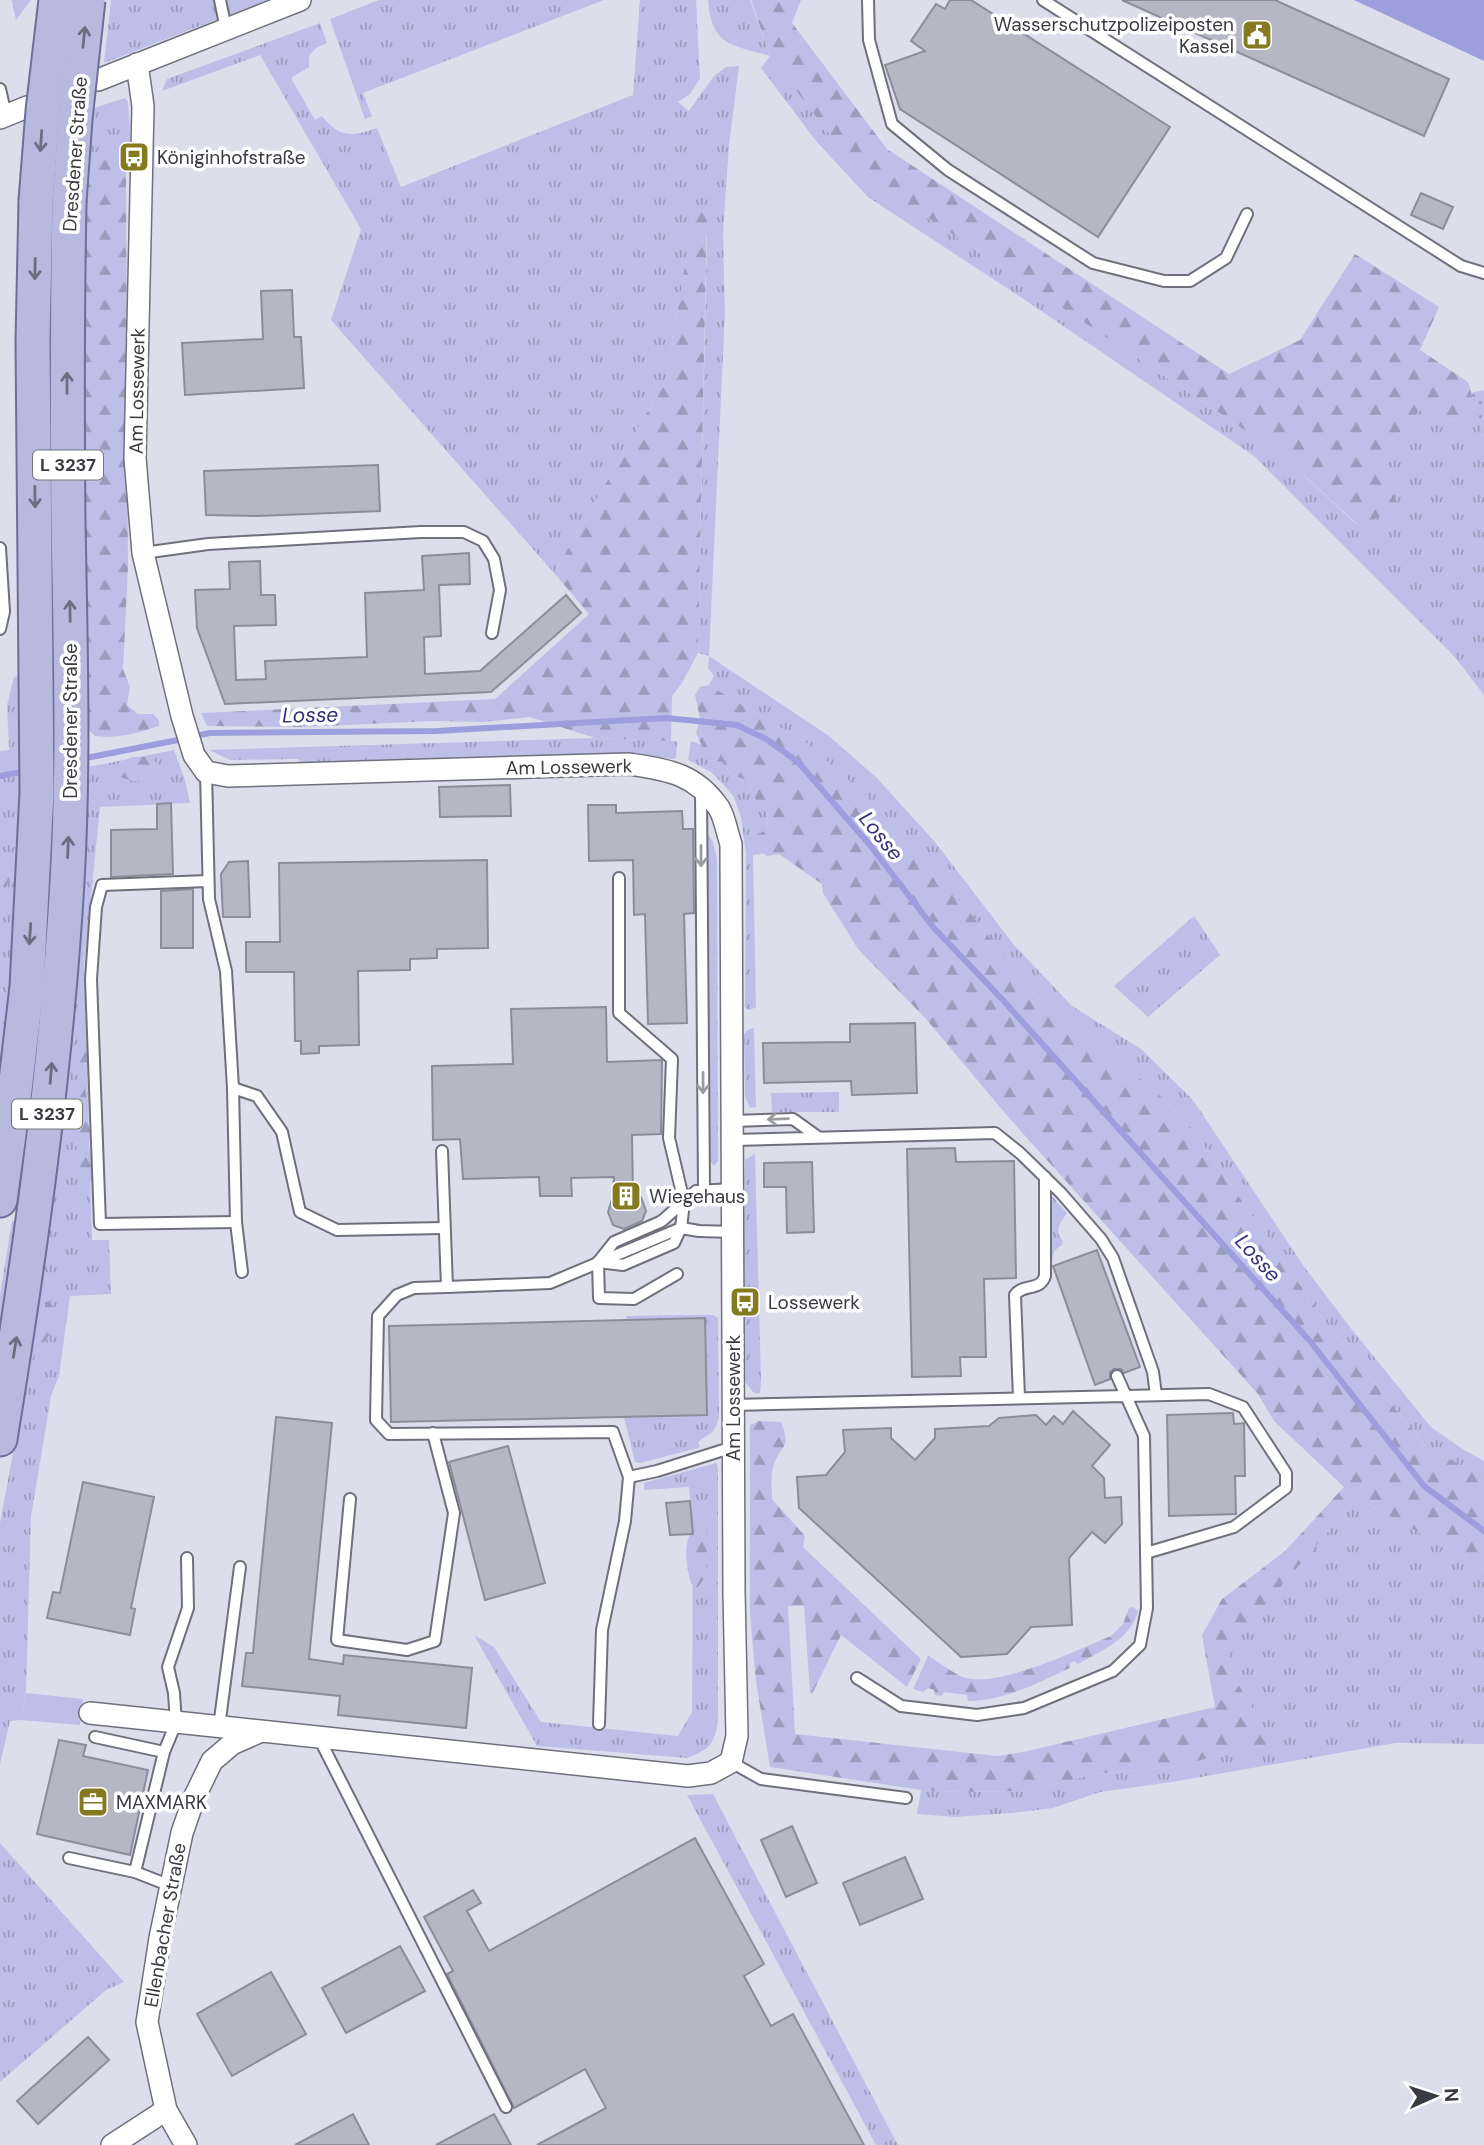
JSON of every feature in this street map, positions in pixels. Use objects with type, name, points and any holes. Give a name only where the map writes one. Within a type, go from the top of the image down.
[{"type":"main road","name":"Dresdener Straße","points":[[0,1200],[27,987],[37,792],[33,341],[36,201],[55,0]]},
{"type":"main road","name":"Dresdener Straße","points":[[0,1439],[24,1293],[48,1108],[67,881],[72,728],[67,350],[69,202],[88,0]]},
{"type":"street","points":[[98,80],[300,0]]},
{"type":"street","name":"Am Lossewerk","points":[[138,64],[142,106],[135,458],[143,552],[182,716],[200,763],[228,776],[629,764],[679,773],[701,788],[720,810],[731,844],[737,1736],[732,1762]]},
{"type":"street","points":[[3,116],[27,107]]},
{"type":"street","points":[[90,1713],[688,1776],[711,1773],[732,1762]]},
{"type":"street","name":"Ellenbacher Straße","points":[[186,2145],[166,2110],[147,2022],[160,1938],[182,1833],[194,1798],[212,1761],[232,1744],[259,1731]]},
{"type":"street","points":[[112,2145],[166,2110]]},
{"type":"lane","points":[[220,0],[226,29]]},
{"type":"lane","points":[[868,0],[869,40],[892,124],[948,170],[1093,263],[1164,281],[1190,281],[1226,258],[1247,214]]},
{"type":"lane","points":[[1043,0],[1461,266],[1483,274]]},
{"type":"lane","points":[[0,89],[3,116]]},
{"type":"lane","points":[[143,552],[208,544],[464,532],[483,541],[494,559],[500,590],[492,633]]},
{"type":"lane","points":[[0,548],[4,612],[0,629]]},
{"type":"lane","points":[[200,763],[209,899],[226,971],[233,1088],[236,1222],[242,1272]]},
{"type":"lane","points":[[701,788],[704,1189]]},
{"type":"lane","points":[[620,878],[619,1013],[672,1059],[669,1138],[684,1202],[681,1228]]},
{"type":"lane","points":[[208,881],[102,886],[96,907],[91,979],[100,1224],[236,1222]]},
{"type":"lane","points":[[233,1088],[257,1096],[282,1132],[300,1212],[337,1230],[444,1228]]},
{"type":"lane","points":[[732,1130],[793,1119],[818,1137]]},
{"type":"lane","points":[[732,1130],[818,1137],[995,1133],[1045,1177],[1101,1239],[1113,1258],[1153,1372],[1156,1395]]},
{"type":"lane","points":[[442,1151],[447,1287]]},
{"type":"lane","points":[[1019,1398],[1015,1295],[1020,1289],[1039,1286],[1044,1282],[1045,1177]]},
{"type":"lane","points":[[677,1274],[634,1298],[599,1298],[598,1262],[614,1242],[660,1222],[696,1191],[733,1189]]},
{"type":"lane","points":[[599,1724],[602,1630],[625,1521],[629,1476],[613,1432],[389,1434],[376,1420],[379,1317],[397,1295],[414,1288],[550,1283],[681,1228],[733,1232]]},
{"type":"lane","points":[[857,1678],[901,1706],[977,1716],[1024,1708],[1113,1671],[1140,1645],[1146,1608],[1144,1436],[1117,1376]]},
{"type":"lane","points":[[733,1405],[1209,1394],[1243,1407],[1286,1473],[1286,1488],[1234,1527],[1146,1553]]},
{"type":"lane","points":[[350,1499],[337,1640],[407,1650],[435,1641],[454,1513],[433,1433]]},
{"type":"lane","points":[[629,1476],[657,1471],[733,1447]]},
{"type":"lane","points":[[135,1872],[164,1752],[176,1723],[169,1667],[188,1608],[187,1558]]},
{"type":"lane","points":[[219,1727],[240,1567]]},
{"type":"lane","points":[[95,1737],[164,1752]]},
{"type":"lane","points":[[319,1738],[506,2107]]},
{"type":"lane","points":[[732,1762],[761,1779],[906,1798]]},
{"type":"lane","points":[[69,1858],[135,1872],[171,1886]]},
{"type":"green space","points":[[12,0],[31,0],[16,20]]},
{"type":"green space","points":[[111,0],[267,0],[104,63]]},
{"type":"green space","points":[[379,0],[604,0],[363,93],[372,116],[365,119],[330,19]]},
{"type":"green space","points":[[640,0],[696,0],[700,79],[690,94],[678,102],[689,111],[714,76],[726,67],[739,66],[729,145],[723,232],[725,312],[709,656],[698,653],[707,235],[693,214],[667,378],[554,573],[331,320],[361,229],[260,55],[162,91],[167,79],[320,23],[327,43],[316,48],[309,56],[309,67],[291,78],[315,120],[322,116],[335,128],[347,134],[377,128],[401,187],[633,95]]},
{"type":"green space","points":[[708,0],[750,0],[770,56],[734,46],[719,35],[710,15]]},
{"type":"green space","points":[[751,0],[801,0],[792,23],[887,149],[1229,374],[1300,340],[1355,254],[1439,307],[1420,350],[1468,382],[1476,408],[1451,421],[1420,410],[1394,439],[1384,468],[1400,511],[1357,524],[1282,455],[867,177],[839,147],[770,56]]},
{"type":"green space","points":[[770,56],[867,177],[1282,455],[1356,524],[1399,510],[1384,468],[1394,439],[1420,410],[1451,421],[1476,408],[1484,437],[1484,695],[1454,656],[1254,456],[868,197],[816,141],[761,68]]},
{"type":"green space","points":[[125,98],[128,102],[131,147],[126,165],[117,153],[87,182],[94,108]]},
{"type":"green space","points":[[106,153],[117,153],[126,165],[128,568],[123,669],[130,687],[127,705],[138,714],[153,714],[159,720],[159,726],[111,737],[95,736],[86,727],[84,350],[87,182],[98,158]]},
{"type":"green space","points":[[707,212],[698,653],[672,696],[671,741],[595,738],[530,717],[483,722],[435,721],[301,727],[207,726],[201,713],[495,699],[589,614],[554,573],[667,378],[693,213]]},
{"type":"green space","points":[[1484,390],[1484,437],[1471,393]]},
{"type":"green space","points":[[709,656],[829,736],[877,778],[935,842],[1014,945],[1072,1006],[1141,1049],[1193,1100],[1305,1268],[1353,1331],[1431,1427],[1484,1461],[1484,1478],[1426,1447],[1327,1324],[1199,1139],[1164,1099],[1037,998],[977,921],[811,746],[709,685],[714,676],[708,668]]},
{"type":"green space","points":[[24,675],[21,887],[0,1102],[0,751],[9,750],[7,705],[14,677]]},
{"type":"green space","points":[[709,685],[811,746],[880,809],[977,921],[1037,998],[1104,1048],[1164,1099],[1199,1139],[1327,1324],[1425,1446],[1484,1478],[1484,1569],[1357,1498],[1228,1648],[1231,1672],[1273,1743],[1172,1767],[1093,1774],[1030,1791],[921,1790],[770,1767],[756,1682],[750,1614],[750,1425],[759,1421],[781,1422],[786,1441],[773,1468],[772,1499],[805,1536],[803,1547],[921,1659],[907,1687],[841,1635],[812,1694],[804,1606],[788,1606],[795,1734],[997,1756],[1215,1707],[1202,1635],[1222,1599],[1285,1551],[1344,1487],[1274,1421],[1258,1394],[1010,1119],[926,1019],[858,949],[823,893],[822,884],[779,854],[767,856],[757,850],[756,835],[766,830],[768,815],[756,800],[747,781],[730,773],[722,762],[708,760],[696,733],[700,719],[695,695],[700,687]]},
{"type":"green space","points":[[595,738],[677,741],[676,758],[614,753],[302,764],[298,759],[230,760],[209,750]]},
{"type":"green space","points":[[691,741],[702,745],[709,760],[722,762],[730,773],[747,781],[756,800],[768,815],[766,830],[757,849],[762,854],[753,855],[756,1007],[750,1010],[745,1008],[746,853],[741,818],[734,797],[722,783],[711,772],[688,760]]},
{"type":"green space","points":[[174,750],[190,803],[100,807],[84,966],[92,1240],[109,1240],[111,1294],[70,1296],[59,1376],[51,1396],[31,1516],[26,1693],[21,1720],[10,1721],[0,1764],[0,1523],[17,1432],[84,785],[88,767]]},
{"type":"green space","points":[[132,757],[152,757],[158,767],[155,778],[134,781],[115,773],[117,764]]},
{"type":"green space","points":[[708,834],[717,859],[718,1161],[714,1166],[710,1161]]},
{"type":"green space","points":[[0,859],[13,863],[4,895],[6,909],[0,922]]},
{"type":"green space","points":[[1194,916],[1220,955],[1148,1017],[1114,986]]},
{"type":"green space","points":[[754,1028],[756,1107],[750,1108],[745,1096],[744,1034]]},
{"type":"green space","points":[[82,1045],[88,1045],[89,1069],[85,1090],[88,1105],[85,1117],[91,1132],[89,1149],[94,1172],[94,1179],[86,1186],[80,1182],[73,1129],[80,1091],[76,1072]]},
{"type":"green space","points":[[839,1092],[839,1112],[772,1112],[771,1093]]},
{"type":"green space","points":[[755,1154],[760,1393],[754,1393],[745,1382],[745,1311],[748,1311],[748,1295],[744,1294],[745,1160]]},
{"type":"green space","points":[[1050,1194],[1067,1213],[1058,1230],[1062,1245],[1055,1250],[1052,1259],[1049,1258]]},
{"type":"green space","points":[[12,1221],[18,1221],[0,1348],[0,1294]]},
{"type":"green space","points":[[50,1300],[55,1311],[50,1320],[51,1333],[44,1342],[45,1362],[43,1368],[38,1368],[34,1364],[35,1351],[40,1340],[42,1319],[45,1317],[45,1303]]},
{"type":"green space","points":[[713,1315],[718,1318],[719,1417],[716,1427],[698,1442],[698,1448],[635,1462],[624,1417],[707,1414],[705,1318],[627,1320],[626,1316]]},
{"type":"green space","points":[[716,1463],[718,1718],[716,1733],[710,1744],[701,1752],[687,1758],[537,1746],[474,1635],[494,1647],[541,1722],[678,1736],[692,1712],[693,1534],[689,1487],[644,1490],[644,1483]]},
{"type":"green space","points":[[1357,1498],[1484,1569],[1484,1744],[1396,1743],[1100,1792],[1053,1808],[955,1817],[917,1814],[921,1790],[1030,1791],[1093,1774],[1172,1767],[1272,1743],[1231,1672],[1227,1648]]},
{"type":"green space","points":[[701,1522],[707,1528],[707,1560],[705,1575],[697,1588],[691,1584],[686,1550],[690,1534]]},
{"type":"green space","points":[[1133,1607],[1138,1611],[1134,1621],[1114,1643],[1078,1664],[1074,1661],[1070,1668],[1020,1690],[995,1698],[968,1701],[967,1695],[944,1692],[941,1696],[935,1695],[934,1690],[928,1688],[923,1692],[913,1689],[928,1656],[966,1678],[999,1677],[1039,1666],[1111,1636],[1123,1624],[1129,1608]]},
{"type":"green space","points":[[26,1693],[83,1699],[80,1725],[21,1720]]},
{"type":"green space","points":[[713,1794],[898,2145],[876,2145],[687,1795]]},
{"type":"green space","points":[[0,1843],[124,1982],[106,1990],[0,2082]]},
{"type":"shaded area","points":[[1354,0],[1484,0],[1484,61]]},
{"type":"building","points":[[950,0],[971,0],[1170,127],[1098,237],[900,109],[885,65],[925,51],[911,41],[936,4],[945,9]]},
{"type":"building","points":[[1122,0],[1275,0],[1449,79],[1424,136]]},
{"type":"building","points":[[1421,193],[1453,207],[1443,229],[1411,215]]},
{"type":"building","points":[[292,290],[294,337],[301,337],[304,388],[185,395],[182,343],[263,339],[261,291]]},
{"type":"building","points":[[378,465],[380,511],[258,516],[206,515],[204,471]]},
{"type":"building","points":[[469,553],[470,584],[439,585],[441,636],[424,637],[425,674],[480,671],[566,595],[581,613],[491,692],[225,704],[197,628],[195,590],[230,589],[229,562],[260,561],[261,595],[275,595],[276,625],[234,626],[236,680],[266,679],[265,661],[367,657],[365,593],[424,590],[422,556]]},
{"type":"building","points":[[510,785],[511,816],[440,817],[439,787]]},
{"type":"building","points":[[171,803],[173,874],[111,877],[111,830],[157,829],[157,804]]},
{"type":"building","points":[[588,805],[616,805],[616,813],[682,811],[683,829],[693,829],[694,913],[684,914],[687,1023],[648,1024],[645,914],[634,915],[633,860],[589,861]]},
{"type":"building","points":[[487,860],[488,948],[437,949],[437,958],[410,959],[410,970],[358,971],[359,1045],[319,1046],[319,1053],[301,1054],[301,1041],[295,1041],[294,972],[246,972],[246,942],[280,942],[279,863]]},
{"type":"building","points":[[248,861],[250,917],[223,917],[221,874],[229,862]]},
{"type":"building","points":[[193,889],[193,948],[161,948],[161,891]]},
{"type":"building","points":[[606,1007],[607,1062],[662,1060],[661,1134],[632,1135],[633,1194],[641,1197],[646,1211],[642,1221],[624,1229],[613,1225],[608,1212],[613,1196],[614,1177],[571,1178],[572,1196],[540,1196],[539,1177],[463,1179],[460,1139],[433,1140],[432,1066],[513,1064],[511,1009]]},
{"type":"building","points":[[915,1023],[917,1093],[852,1095],[851,1081],[764,1083],[763,1043],[850,1042],[850,1024]]},
{"type":"building","points":[[955,1148],[956,1162],[1014,1161],[1016,1278],[984,1279],[986,1357],[960,1357],[961,1376],[912,1377],[907,1149]]},
{"type":"building","points":[[812,1162],[814,1232],[787,1233],[786,1187],[764,1187],[764,1163]]},
{"type":"building","points":[[1097,1250],[1140,1367],[1124,1373],[1121,1369],[1114,1369],[1110,1372],[1110,1379],[1095,1385],[1053,1266]]},
{"type":"building","points":[[705,1318],[707,1415],[391,1422],[389,1326]]},
{"type":"building","points":[[1073,1411],[1110,1445],[1092,1466],[1104,1478],[1105,1498],[1121,1497],[1122,1524],[1105,1543],[1092,1532],[1069,1558],[1072,1625],[1031,1627],[1007,1654],[961,1657],[799,1508],[797,1477],[826,1475],[845,1452],[843,1430],[891,1428],[891,1438],[915,1460],[935,1438],[935,1429],[989,1426],[999,1418],[1036,1415],[1046,1425],[1054,1416],[1063,1424]]},
{"type":"building","points":[[1233,1413],[1234,1424],[1244,1423],[1245,1476],[1235,1476],[1236,1514],[1169,1516],[1167,1415]]},
{"type":"building","points":[[276,1417],[332,1423],[309,1659],[343,1664],[344,1655],[472,1668],[466,1728],[338,1715],[340,1696],[242,1686],[246,1653],[253,1653]]},
{"type":"building","points":[[508,1446],[545,1583],[485,1600],[449,1462]]},
{"type":"building","points":[[83,1482],[154,1497],[131,1608],[135,1609],[130,1635],[47,1618],[53,1592],[60,1593]]},
{"type":"building","points":[[690,1501],[693,1534],[670,1535],[666,1503]]},
{"type":"building","name":"MAXMARK","points":[[59,1740],[86,1745],[83,1756],[148,1770],[130,1855],[37,1834]]},
{"type":"building","points":[[792,1826],[817,1883],[786,1897],[761,1840]]},
{"type":"building","points":[[695,1838],[764,1964],[744,1976],[771,2026],[793,2014],[864,2145],[537,2145],[606,2108],[585,2069],[514,2108],[447,1974],[453,1971],[424,1917],[473,1890],[481,1903],[467,1911],[489,1951]]},
{"type":"building","points":[[905,1857],[923,1899],[860,1925],[843,1883]]},
{"type":"building","points":[[400,1946],[425,1991],[346,2033],[322,1988]]},
{"type":"building","points":[[271,1972],[306,2034],[232,2076],[197,2014]]},
{"type":"building","points":[[88,2037],[109,2060],[38,2124],[17,2101]]},
{"type":"building","points":[[353,2114],[369,2145],[295,2145]]},
{"type":"building","points":[[494,2114],[511,2145],[436,2145]]},
{"type":"waterway","name":"Losse","points":[[194,736],[210,733],[437,731],[666,718],[737,725],[766,739],[798,762],[869,844],[933,927],[1001,998],[1309,1340],[1424,1486],[1484,1531]]},
{"type":"waterway","name":"Losse","points":[[81,759],[183,739]]},
{"type":"waterway","name":"Losse","points":[[0,776],[26,771]]},
{"type":"place","name":"Wasserschutzpolizeiposten Kassel","points":[[1257,35]]},
{"type":"place","name":"Königinhofstraße","points":[[134,157]]},
{"type":"place","name":"Wiegehaus","points":[[626,1196]]},
{"type":"place","name":"Lossewerk","points":[[745,1302]]},
{"type":"place","name":"MAXMARK","points":[[93,1802]]}]
